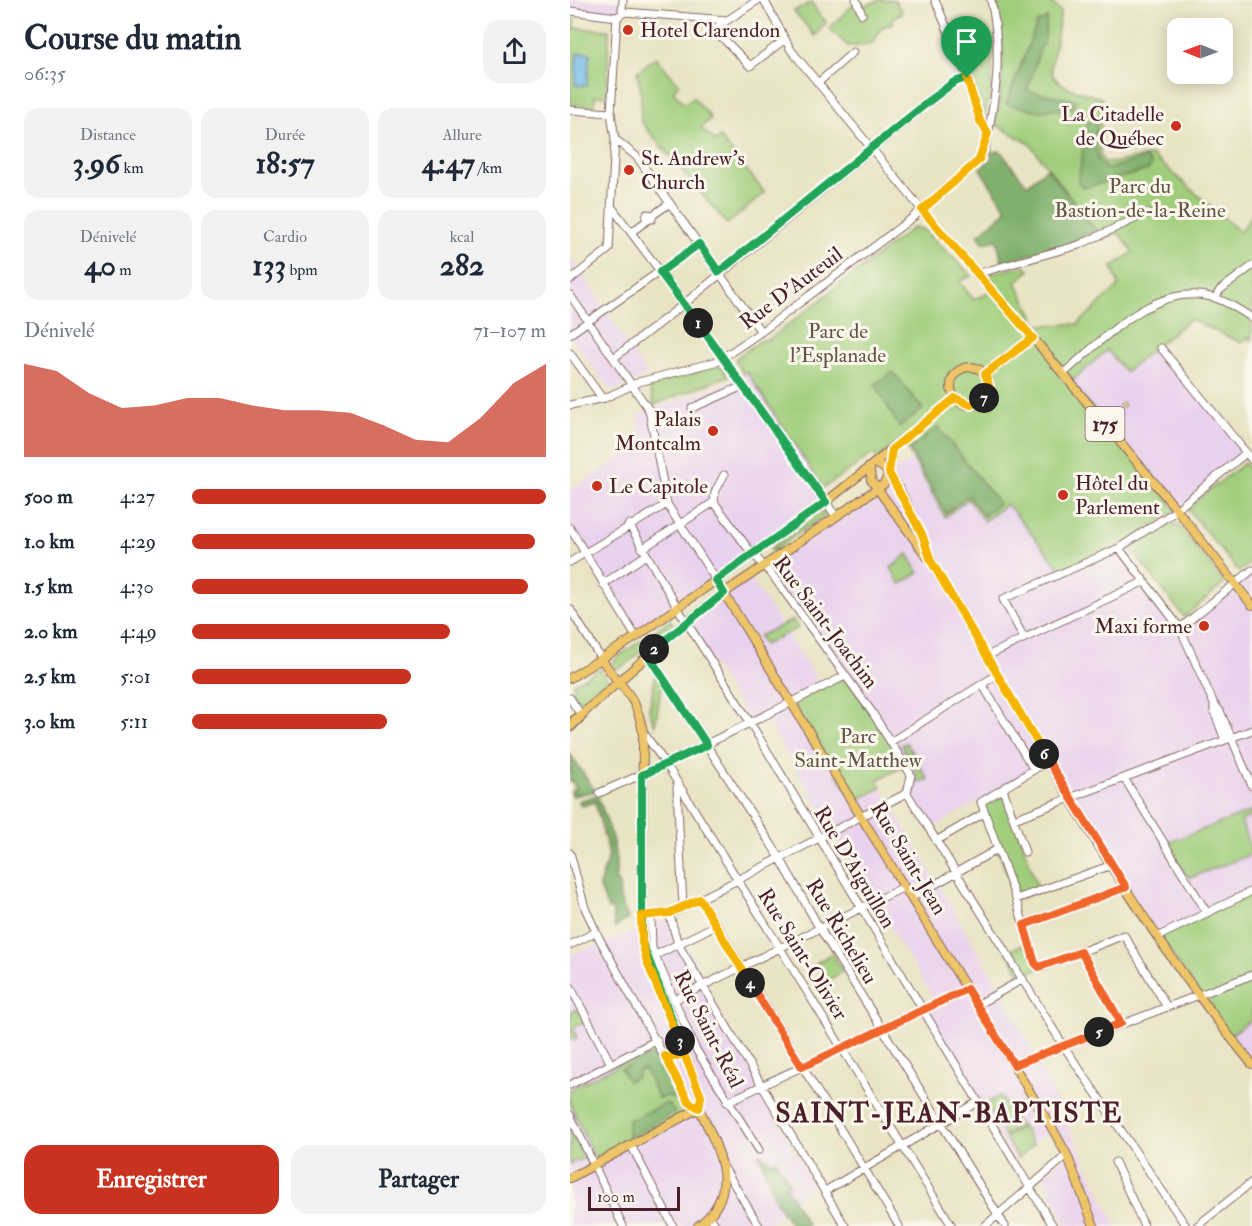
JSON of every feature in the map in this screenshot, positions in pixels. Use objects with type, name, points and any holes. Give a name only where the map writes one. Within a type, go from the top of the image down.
[{"type":"highway","points":[[571,725],[581,715]]},
{"type":"main road","name":"175","points":[[1033,338],[1177,510],[1252,605]]},
{"type":"main road","points":[[985,374],[1033,338]]},
{"type":"main road","points":[[975,367],[985,374],[989,385],[982,401],[965,404],[955,398],[951,382],[957,371],[975,367]]},
{"type":"main road","points":[[570,678],[636,637],[826,502],[955,398]]},
{"type":"main road","points":[[581,715],[686,622],[763,565],[878,488],[887,479],[892,449]]},
{"type":"main road","points":[[873,466],[889,473],[922,534],[931,561]]},
{"type":"main road","points":[[873,466],[869,477],[931,561],[1070,798],[1112,865],[1199,995],[1252,1064]]},
{"type":"main road","name":"Rue Saint-Jean","points":[[716,580],[1067,1155],[1094,1226]]},
{"type":"main road","points":[[602,660],[636,705],[643,732],[641,916],[645,956],[701,1096],[699,1108],[721,1162],[724,1188],[722,1201],[710,1217],[698,1226]]},
{"type":"main road","points":[[665,1056],[674,1058],[683,1051]]},
{"type":"main road","points":[[570,1178],[699,1108]]},
{"type":"street","points":[[622,9],[623,0]]},
{"type":"street","points":[[714,29],[758,0]]},
{"type":"street","points":[[764,0],[784,40],[922,210],[1033,338]]},
{"type":"street","points":[[856,0],[862,14]]},
{"type":"street","points":[[935,0],[967,78],[980,121],[988,133]]},
{"type":"street","name":"Rue D'Auteuil","points":[[570,405],[602,398],[634,384],[723,358],[761,332],[922,210],[979,160],[988,133],[996,93],[999,60],[991,0]]},
{"type":"street","points":[[570,11],[617,17],[625,12],[727,20]]},
{"type":"street","points":[[570,280],[609,249],[615,139],[611,113],[617,17]]},
{"type":"street","points":[[696,17],[714,29],[750,66],[784,40]]},
{"type":"street","points":[[819,82],[853,52]]},
{"type":"street","points":[[615,357],[684,304],[719,272],[954,82],[967,78]]},
{"type":"street","points":[[570,110],[611,113]]},
{"type":"street","points":[[615,139],[631,150],[761,332]]},
{"type":"street","points":[[634,230],[648,214],[670,204]]},
{"type":"street","points":[[610,206],[684,304],[835,515]]},
{"type":"street","points":[[976,274],[1079,245],[1147,213]]},
{"type":"street","points":[[570,334],[699,244]]},
{"type":"street","points":[[1215,298],[1220,290],[1252,266]]},
{"type":"street","name":"Rue Saint-Jean","points":[[570,295],[634,384],[649,410],[667,504],[716,580]]},
{"type":"street","points":[[1064,373],[1118,327],[1154,304],[1187,295],[1215,298],[1252,318]]},
{"type":"street","points":[[1161,348],[1252,460]]},
{"type":"street","points":[[570,353],[602,398]]},
{"type":"street","points":[[692,408],[742,386]]},
{"type":"street","points":[[1024,638],[1003,599],[1119,548],[1177,510],[1246,453]]},
{"type":"street","points":[[603,584],[680,524],[714,502],[715,492],[724,475]]},
{"type":"street","name":"Rue Saint-Joachim","points":[[714,502],[846,676],[892,741],[911,775],[907,793]]},
{"type":"street","points":[[570,562],[629,524],[667,504]]},
{"type":"street","name":"Rue D'Aiguillon","points":[[629,524],[677,608],[751,723],[1053,1226]]},
{"type":"street","points":[[570,528],[636,637]]},
{"type":"street","points":[[1119,548],[1180,628],[1214,704],[1220,711],[1228,739],[1252,786]]},
{"type":"street","points":[[1180,628],[1252,570]]},
{"type":"street","points":[[987,656],[1143,582]]},
{"type":"street","points":[[570,609],[602,660]]},
{"type":"street","name":"Rue Richelieu","points":[[648,655],[780,858],[820,929],[1005,1226]]},
{"type":"street","points":[[892,741],[998,674]]},
{"type":"street","points":[[599,793],[707,745],[846,676]]},
{"type":"street","points":[[982,684],[1034,770]]},
{"type":"street","points":[[570,698],[581,715]]},
{"type":"street","points":[[1014,819],[1252,730]]},
{"type":"street","name":"Rue Saint-Olivier","points":[[643,732],[666,764],[952,1226]]},
{"type":"street","points":[[1048,761],[981,802],[996,850],[1016,899],[1035,963],[1039,967],[1124,935],[1167,1007]]},
{"type":"street","points":[[1124,778],[1206,911]]},
{"type":"street","points":[[677,784],[682,908]]},
{"type":"street","points":[[1003,789],[1025,852]]},
{"type":"street","points":[[641,916],[669,913],[682,908],[907,793],[1064,1045],[1186,1226]]},
{"type":"street","points":[[936,841],[984,813]]},
{"type":"street","points":[[911,898],[996,850]]},
{"type":"street","points":[[570,857],[585,908],[596,932],[689,1102],[699,1108]]},
{"type":"street","points":[[1016,899],[1112,865]]},
{"type":"street","points":[[674,1000],[904,887]]},
{"type":"street","points":[[1024,925],[1126,887]]},
{"type":"street","points":[[1159,936],[1206,911],[1252,891]]},
{"type":"street","points":[[700,899],[899,1226]]},
{"type":"street","points":[[669,913],[678,944],[845,1226]]},
{"type":"street","name":"Rue Saint-Réal","points":[[651,916],[651,943],[654,956],[695,1048],[759,1150]]},
{"type":"street","points":[[654,956],[716,925]]},
{"type":"street","points":[[570,945],[596,932]]},
{"type":"street","points":[[1081,952],[1121,1023]]},
{"type":"street","points":[[1014,1065],[1252,975]]},
{"type":"street","points":[[977,1005],[1023,979]]},
{"type":"street","points":[[570,986],[611,1064]]},
{"type":"street","points":[[727,1102],[967,989]]},
{"type":"street","points":[[570,1085],[657,1040]]},
{"type":"street","points":[[825,1191],[940,1122],[978,1102]]},
{"type":"street","points":[[570,1115],[592,1166],[623,1226]]},
{"type":"street","points":[[631,1146],[673,1226]]},
{"type":"street","points":[[985,1226],[1067,1155]]},
{"type":"street","points":[[721,1162],[759,1226]]},
{"type":"street","points":[[1115,1162],[1144,1226]]},
{"type":"street","points":[[1197,1226],[1249,1184],[1252,1195]]},
{"type":"street","points":[[710,1217],[716,1226]]},
{"type":"shaded area","points":[[570,0],[623,0],[622,12],[617,17],[570,11]]},
{"type":"shaded area","points":[[570,256],[648,376],[612,392],[570,336]]},
{"type":"shaded area","points":[[1159,345],[1246,453],[1177,510],[1071,382],[1108,350],[1126,372]]},
{"type":"shaded area","points":[[747,371],[829,500],[636,637],[570,528],[570,490],[641,445],[639,414],[729,382]]},
{"type":"shaded area","points":[[913,460],[945,517],[968,499],[1006,504],[1064,573],[1119,548],[1180,628],[1252,570],[1252,891],[1159,936],[1048,761],[929,830],[907,793],[909,769],[763,565],[878,488],[889,473]]},
{"type":"shaded area","points":[[749,576],[822,687],[854,801],[881,788],[1001,991],[1035,1056],[1116,1226],[1067,1226],[1043,1175],[1067,1155],[1052,1128],[1014,1161],[924,1010],[936,1003],[765,717],[751,724],[686,622]]},
{"type":"shaded area","points":[[670,918],[812,1185],[766,1226],[570,1226],[570,955]]},
{"type":"shaded area","points":[[1252,1019],[1252,1065],[1229,1036]]},
{"type":"green space","points":[[861,0],[864,6],[879,0],[895,0],[902,13],[892,18],[894,22],[881,28],[871,45],[848,46],[829,28]]},
{"type":"green space","points":[[995,0],[1048,0],[1061,11],[1051,68],[1053,75],[1063,85],[1102,98],[1100,154],[1104,162],[1112,163],[1152,155],[1240,232],[1252,215],[1252,341],[1249,337],[1241,343],[1190,319],[1125,372],[1107,350],[1071,382],[1177,510],[1119,548],[1064,573],[1007,504],[984,521],[968,499],[945,517],[902,439],[878,458],[873,454],[823,488],[747,372],[743,374],[735,359],[760,341],[770,339],[914,227],[924,230],[972,276],[959,281],[973,299],[985,295],[997,285],[991,278],[991,273],[1025,266],[1029,271],[1016,282],[1038,325],[1078,324],[1119,286],[1112,267],[1133,252],[1118,232],[1103,240],[1030,144],[995,124],[1001,92],[1002,47]]},
{"type":"green space","points":[[812,2],[826,22],[815,36],[794,11]]},
{"type":"green space","points":[[1047,18],[1044,44],[1040,49],[1027,91],[1076,100],[1073,108],[1039,111],[1006,104],[1037,23]]},
{"type":"green space","points":[[570,19],[574,19],[574,28],[609,30],[607,96],[595,96],[594,106],[570,104]]},
{"type":"green space","points":[[993,48],[991,88],[985,116],[968,66]]},
{"type":"green space","points":[[656,57],[679,85],[673,91],[684,104],[693,97],[711,118],[701,128],[715,141],[720,137],[765,193],[727,224],[641,122],[641,91],[637,72]]},
{"type":"green space","points":[[1097,117],[1096,146],[1098,160],[1102,165],[1107,169],[1146,158],[1151,164],[1148,170],[1084,188],[1078,183],[1087,123]]},
{"type":"green space","points":[[1000,151],[1027,185],[1047,168],[1096,231],[1060,247],[1002,262],[997,240],[984,243],[978,235],[1007,210],[980,169],[992,158],[990,152]]},
{"type":"green space","points":[[716,366],[722,367],[728,376],[654,405],[649,385]]},
{"type":"green space","points":[[893,372],[923,409],[899,427],[875,384]]},
{"type":"green space","points":[[938,427],[999,503],[984,516],[968,495],[946,513],[910,449]]},
{"type":"green space","points":[[1244,463],[1252,472],[1252,561],[1239,572],[1187,508]]},
{"type":"green space","points":[[824,510],[827,514],[772,552],[770,549]]},
{"type":"green space","points":[[1168,524],[1177,524],[1225,583],[1184,617],[1130,548]]},
{"type":"green space","points":[[908,554],[919,573],[900,584],[891,568]]},
{"type":"green space","points":[[670,620],[673,624],[625,665],[618,669],[613,666],[616,658]]},
{"type":"green space","points":[[793,620],[798,628],[764,645],[759,636]]},
{"type":"green space","points":[[600,669],[609,682],[587,702],[579,701],[574,694],[574,683]]},
{"type":"green space","points":[[656,674],[667,688],[661,689],[655,725],[649,710]]},
{"type":"green space","name":"Parc Saint-Matthew","points":[[845,676],[907,765],[877,780],[881,788],[854,802],[792,702]]},
{"type":"green space","points":[[906,743],[928,780],[916,782],[915,770],[901,745]]},
{"type":"green space","points":[[570,754],[595,791],[572,796],[571,791],[575,789],[573,782],[570,782]]},
{"type":"green space","points":[[1003,789],[1039,891],[1016,899],[981,802]]},
{"type":"green space","points":[[597,795],[612,837],[616,860],[615,881],[619,883],[620,899],[628,918],[615,928],[612,909],[608,909],[599,885],[609,855],[595,802],[581,806],[579,801]]},
{"type":"green space","points":[[1252,811],[1252,816],[1241,821],[1252,854],[1189,878],[1164,844]]},
{"type":"green space","points":[[1252,891],[1252,1019],[1229,1036],[1159,936]]},
{"type":"green space","points":[[1029,942],[1038,969],[1027,973],[1023,979],[1007,951]]},
{"type":"green space","points":[[832,953],[843,971],[827,981],[816,963]]},
{"type":"green space","points":[[578,1009],[585,1022],[573,1028],[577,1038],[573,1040],[570,1036],[570,1012]]},
{"type":"green space","points":[[656,1046],[687,1108],[679,1116],[594,1158],[570,1103],[570,1089]]},
{"type":"green space","points":[[650,1055],[656,1058],[677,1099],[666,1096],[659,1099],[644,1069],[638,1071],[637,1077],[628,1081],[621,1069]]},
{"type":"green space","points":[[1000,1095],[1020,1126],[1005,1136],[986,1104]]},
{"type":"green space","points":[[667,1103],[675,1112],[629,1137],[627,1130],[629,1120]]},
{"type":"green space","points":[[1022,1126],[1033,1145],[1018,1158],[1005,1138]]},
{"type":"green space","points":[[570,1127],[584,1158],[570,1164]]},
{"type":"green space","points":[[759,1154],[771,1161],[776,1160],[790,1184],[786,1187],[808,1226],[792,1226],[777,1204]]},
{"type":"water","points":[[577,53],[590,53],[587,86],[575,85]]},
{"type":"tunnel","points":[[1124,399],[1126,402],[1129,399]]},
{"type":"place","name":"Hotel Clarendon","points":[[628,30]]},
{"type":"place","name":"La Citadelle de Québec","points":[[1176,126]]},
{"type":"place","name":"St. Andrew's Church","points":[[629,170]]},
{"type":"place","name":"Palais Montcalm","points":[[713,431]]},
{"type":"place","name":"Le Capitole","points":[[597,486]]},
{"type":"place","name":"Hôtel du Parlement","points":[[1063,495]]},
{"type":"place","name":"Maxi forme","points":[[1204,626]]},
{"type":"district","name":"SAINT-JEAN-BAPTISTE","points":[[949,1113]]},
{"type":"route","points":[[967,78],[954,82],[928,102],[871,152],[719,272],[699,244],[660,272],[826,502],[716,580],[724,593],[648,655],[707,745],[642,775],[641,780],[641,928],[643,950],[678,1035],[683,1051],[681,1055],[674,1058],[665,1056],[689,1102],[699,1108],[703,1101],[678,1035],[647,962],[643,950],[641,937],[641,928],[641,916],[662,915],[677,911],[700,899],[802,1067],[967,989],[1014,1065],[1121,1023],[1081,952],[1039,967],[1035,963],[1024,925],[1126,887],[1070,798],[937,572],[922,534],[889,473],[892,449],[902,439],[955,398],[959,402],[971,405],[982,401],[989,385],[985,374],[1033,338],[989,291],[922,210],[983,154],[988,133],[980,121],[967,78]]},
{"type":"park label","name":"Parc du Bastion-de-la-Reine","points":[[1140,198]]},
{"type":"park label","name":"Parc de l'Esplanade","points":[[838,343]]}]
